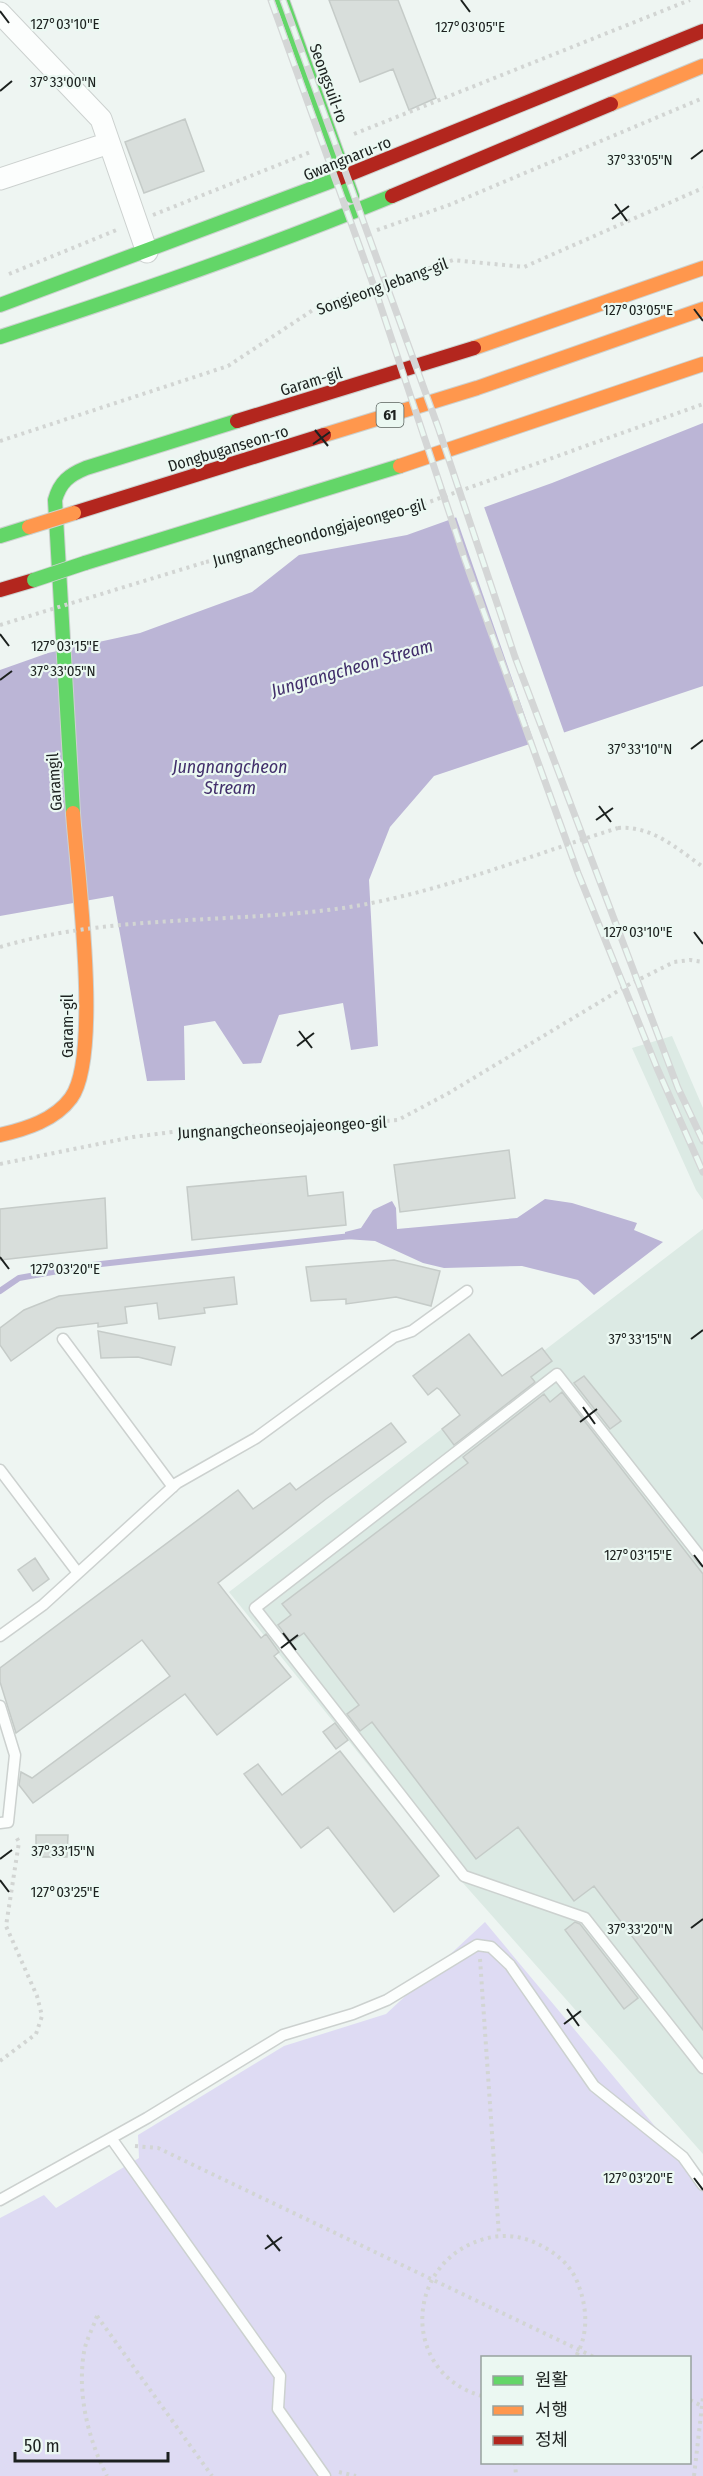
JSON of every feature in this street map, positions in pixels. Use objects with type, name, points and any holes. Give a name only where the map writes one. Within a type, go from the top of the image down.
[{"type":"main road","name":"Seongsuil-ro","points":[[282,0],[357,210]]},
{"type":"main road","name":"Gwangnaru-ro","points":[[0,305],[345,177],[703,31]]},
{"type":"main road","points":[[0,338],[149,289],[357,210],[703,66]]},
{"type":"main road","name":"Garam-gil","points":[[60,620],[55,500],[59,484],[70,474],[500,340],[703,268]]},
{"type":"main road","name":"Dongbuganseon-ro","points":[[0,536],[477,388],[703,309]]},
{"type":"main road","points":[[0,590],[475,444],[703,364]]},
{"type":"main road","name":"Garamgil","points":[[60,620],[82,942]]},
{"type":"main road","name":"Garam-gil","points":[[0,1135],[43,1121],[56,1113],[77,1089],[82,1075],[86,1043],[82,942]]},
{"type":"street","points":[[0,13],[100,119],[147,252]]},
{"type":"street","points":[[0,179],[109,143]]},
{"type":"lane","points":[[0,1636],[43,1605],[173,1486],[256,1438],[394,1337],[412,1331],[467,1291]]},
{"type":"lane","points":[[63,1339],[173,1486]]},
{"type":"lane","points":[[703,1560],[557,1374],[255,1608],[464,1876],[585,1918],[703,2068]]},
{"type":"lane","points":[[0,1470],[78,1573]]},
{"type":"lane","points":[[0,1706],[15,1755],[4,1823]]},
{"type":"lane","points":[[0,2200],[111,2138],[283,2035],[353,2014],[387,2000],[477,1945],[491,1947],[510,1965],[594,2086],[682,2157],[703,2185]]},
{"type":"lane","points":[[111,2138],[280,2376],[278,2409],[326,2476]]},
{"type":"path","name":"Songjeong Jebang-gil","points":[[0,441],[228,366],[319,306],[453,260],[524,267],[703,188]]},
{"type":"path","name":"Jungnangcheondongjajeongeo-gil","points":[[0,625],[206,562],[316,536],[401,512],[703,404]]},
{"type":"path","points":[[0,947],[28,939],[90,928],[292,914],[368,904],[475,874],[618,828],[629,827],[650,833],[674,846],[703,867]]},
{"type":"path","name":"Jungnangcheonseojajeongeo-gil","points":[[0,1164],[133,1137],[180,1131],[280,1124],[371,1123],[398,1120],[447,1094],[628,985],[674,962],[690,960],[703,962]]},
{"type":"path","points":[[0,2061],[36,2034],[42,2016],[37,1996],[6,1926],[18,1842],[4,1823]]},
{"type":"path","points":[[481,1946],[480,1965],[499,2235]]},
{"type":"path","points":[[111,2138],[137,2146],[158,2148],[592,2356]]},
{"type":"path","points":[[481,2395],[468,2392],[446,2377],[430,2355],[422,2330],[422,2304],[431,2279],[448,2256],[472,2242],[499,2235],[527,2238],[552,2250],[571,2270],[583,2295],[586,2323],[580,2350],[576,2356]]},
{"type":"path","points":[[107,2476],[95,2453],[84,2407],[84,2352],[97,2316],[212,2476]]},
{"type":"path","points":[[694,2476],[703,2397]]},
{"type":"shaded area","points":[[672,1036],[703,1108],[703,1200],[696,1190],[632,1048]]},
{"type":"shaded area","points":[[703,1229],[703,2154],[463,1883],[229,1592]]},
{"type":"shaded area","points":[[485,1922],[703,2184],[703,2476],[0,2476],[0,2218],[44,2195],[56,2208],[139,2158],[138,2135],[284,2046],[386,2014]]},
{"type":"water","name":"Jungnangcheon Stream","points":[[703,423],[703,686],[434,776],[390,827],[369,880],[378,1046],[351,1050],[343,1003],[279,1015],[261,1063],[243,1064],[215,1021],[184,1026],[185,1080],[147,1081],[113,896],[0,916],[0,670],[48,653],[140,633],[252,592],[299,555],[407,535],[552,483]]},
{"type":"water","points":[[545,1199],[572,1203],[637,1223],[634,1230],[663,1242],[594,1295],[578,1280],[522,1266],[444,1268],[423,1263],[375,1241],[345,1239],[345,1232],[361,1228],[373,1210],[392,1201],[396,1208],[397,1229],[517,1218]]},
{"type":"pier","points":[[483,504],[565,735],[535,745],[455,514]]},
{"type":"building","points":[[329,0],[398,0],[436,98],[409,110],[393,69],[360,82]]},
{"type":"building","points":[[185,119],[204,171],[144,193],[125,142]]},
{"type":"building","points":[[509,1150],[515,1198],[400,1212],[394,1165]]},
{"type":"building","points":[[306,1176],[308,1196],[343,1192],[346,1225],[192,1240],[187,1187]]},
{"type":"building","points":[[105,1198],[107,1248],[0,1260],[0,1209]]},
{"type":"building","points":[[394,1260],[440,1271],[431,1306],[396,1297],[346,1304],[346,1299],[311,1301],[306,1267]]},
{"type":"building","points":[[234,1277],[237,1304],[204,1308],[205,1313],[159,1319],[157,1303],[125,1307],[127,1323],[98,1327],[98,1323],[57,1328],[11,1361],[0,1345],[0,1328],[24,1310],[59,1296]]},
{"type":"building","points":[[98,1331],[175,1347],[171,1365],[138,1357],[101,1358]]},
{"type":"building","points":[[469,1334],[502,1376],[542,1348],[552,1361],[531,1377],[535,1382],[454,1445],[442,1429],[460,1415],[440,1390],[437,1388],[428,1395],[413,1376]]},
{"type":"building","points":[[584,1376],[621,1421],[610,1429],[574,1383]]},
{"type":"building","points":[[562,1392],[703,1574],[703,2030],[594,1886],[574,1901],[518,1827],[476,1859],[372,1722],[360,1731],[347,1714],[359,1705],[304,1633],[291,1642],[278,1625],[291,1615],[282,1604],[468,1463],[463,1457],[544,1394],[550,1402]]},
{"type":"building","points":[[391,1423],[406,1442],[326,1499],[218,1583],[261,1638],[266,1634],[279,1652],[274,1656],[291,1677],[217,1735],[185,1694],[33,1803],[19,1785],[21,1772],[32,1778],[170,1676],[142,1640],[16,1733],[0,1682],[0,1668],[238,1490],[253,1509],[290,1483],[296,1490]]},
{"type":"building","points":[[35,1558],[49,1579],[33,1591],[18,1570]]},
{"type":"building","points":[[335,1723],[348,1740],[336,1749],[323,1732]]},
{"type":"building","points":[[340,1751],[439,1876],[394,1912],[328,1827],[301,1848],[244,1774],[258,1764],[282,1795]]},
{"type":"building","points":[[36,1835],[68,1835],[67,1857],[36,1857]]},
{"type":"building","points":[[575,1922],[580,1924],[638,1998],[624,2009],[565,1930]]},
{"type":"waterway","points":[[0,1291],[19,1278],[92,1265],[351,1236]]},
{"type":"railway","points":[[271,0],[377,295],[465,560],[578,873],[657,1068],[703,1172]]},
{"type":"railway","points":[[283,0],[438,427],[515,657],[678,1088],[703,1141]]},
{"type":"traffic: fast","points":[[282,0],[352,196]]},
{"type":"traffic: fast","points":[[0,305],[340,178]]},
{"type":"traffic: fast","points":[[0,337],[198,270],[392,196]]},
{"type":"traffic: fast","points":[[73,813],[55,500],[57,494],[66,480],[86,468],[237,421]]},
{"type":"traffic: fast","points":[[85,563],[400,466]]},
{"type":"traffic: fast","points":[[0,536],[29,527]]},
{"type":"traffic: fast","points":[[34,580],[85,563]]},
{"type":"traffic: slow","points":[[611,104],[703,66]]},
{"type":"traffic: slow","points":[[474,348],[703,268]]},
{"type":"traffic: slow","points":[[324,435],[477,388],[703,309]]},
{"type":"traffic: slow","points":[[400,466],[703,364]]},
{"type":"traffic: slow","points":[[29,527],[74,513]]},
{"type":"traffic: slow","points":[[0,1135],[30,1126],[57,1112],[71,1098],[80,1076],[85,1044],[85,962],[73,813]]},
{"type":"traffic: jam","points":[[340,178],[703,31]]},
{"type":"traffic: jam","points":[[392,196],[611,104]]},
{"type":"traffic: jam","points":[[237,421],[474,348]]},
{"type":"traffic: jam","points":[[74,513],[324,435]]},
{"type":"traffic: jam","points":[[0,590],[34,580]]},
{"type":"water label","name":"Jungrangcheon Stream","points":[[352,668]]}]
